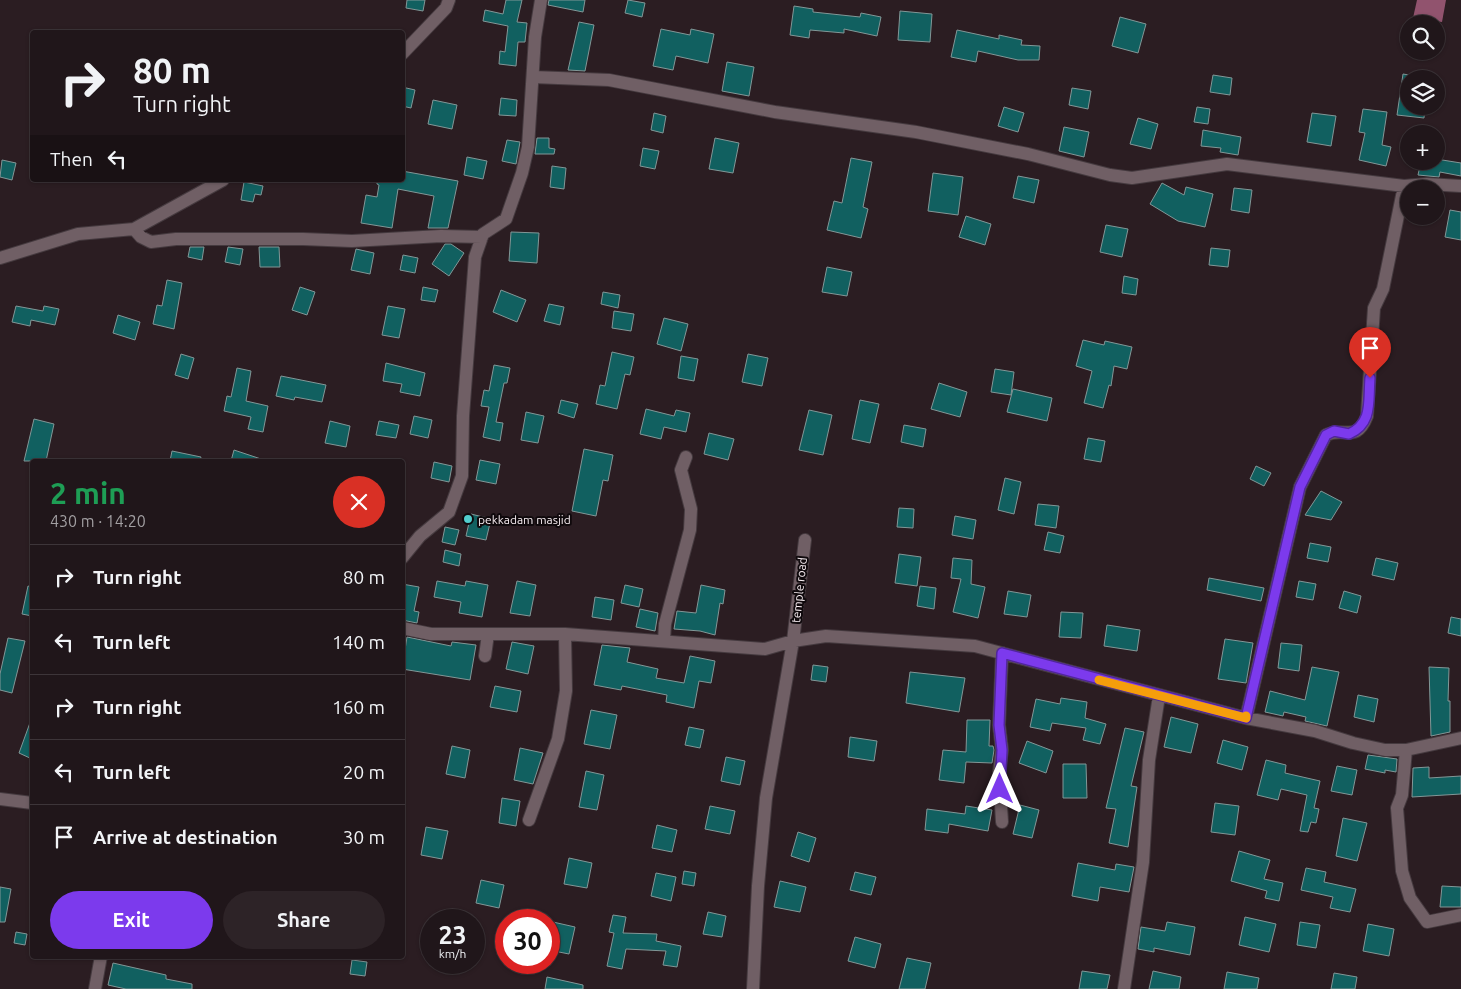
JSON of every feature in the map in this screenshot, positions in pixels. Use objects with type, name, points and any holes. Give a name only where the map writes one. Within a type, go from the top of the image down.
[{"type":"street","points":[[405,51],[446,8],[449,0]]},
{"type":"street","points":[[405,554],[420,536],[449,512],[462,476],[463,416],[475,257],[482,237],[506,219],[515,198],[528,147],[535,37],[541,0]]},
{"type":"street","points":[[533,77],[608,80],[775,112],[916,132],[1028,154],[1110,175],[1132,178],[1228,164],[1400,186]]},
{"type":"street","points":[[0,258],[78,234],[134,229],[219,182]]},
{"type":"street","points":[[1445,185],[1461,186]]},
{"type":"street","points":[[1246,718],[1300,487],[1326,435],[1334,431],[1349,434],[1360,430],[1367,416],[1374,308],[1383,290],[1400,207]]},
{"type":"street","points":[[134,229],[141,237],[151,242],[176,239],[352,241],[441,236],[482,237]]},
{"type":"street","points":[[664,641],[665,624],[690,530],[691,509],[681,470],[686,457]]},
{"type":"street","name":"temple road","points":[[753,989],[758,886],[766,798],[794,641],[805,540]]},
{"type":"street","points":[[405,629],[431,634],[565,634],[765,649],[794,641],[826,636],[975,646],[1246,718],[1315,731],[1377,748],[1406,750],[1461,738]]},
{"type":"street","points":[[485,656],[488,634]]},
{"type":"street","points":[[528,820],[558,739],[566,691],[565,634]]},
{"type":"street","points":[[1002,653],[999,725],[1002,750],[999,772],[1002,822]]},
{"type":"street","points":[[1124,989],[1144,862],[1149,760],[1160,696]]},
{"type":"street","points":[[1406,750],[1402,795],[1397,808],[1402,871],[1410,898],[1427,922],[1461,915]]},
{"type":"street","points":[[0,799],[30,803]]},
{"type":"street","points":[[95,989],[101,959]]},
{"type":"shaded area","points":[[1417,0],[1446,0],[1443,15],[1414,15]]},
{"type":"building","points":[[407,0],[425,0],[423,11],[406,8]]},
{"type":"building","points":[[506,0],[522,0],[517,22],[527,23],[525,42],[518,42],[516,66],[499,64],[500,51],[505,52],[508,26],[483,21],[485,10],[503,14]]},
{"type":"building","points":[[549,0],[585,0],[583,12],[548,5]]},
{"type":"building","points":[[628,0],[645,3],[642,17],[625,13]]},
{"type":"building","points":[[794,6],[813,9],[813,12],[860,17],[861,13],[881,17],[877,36],[844,29],[844,33],[810,30],[809,38],[790,35]]},
{"type":"building","points":[[900,11],[932,14],[930,42],[898,40]]},
{"type":"building","points":[[1120,17],[1146,24],[1138,53],[1112,46]]},
{"type":"building","points":[[579,22],[594,25],[585,71],[568,70]]},
{"type":"building","points":[[661,29],[690,35],[691,29],[714,34],[708,63],[676,56],[673,70],[653,66]]},
{"type":"building","points":[[957,30],[999,39],[999,35],[1022,40],[1021,45],[1040,46],[1039,60],[1018,60],[978,51],[976,62],[951,57]]},
{"type":"building","points":[[727,62],[754,67],[749,96],[722,91]]},
{"type":"building","points":[[1213,75],[1232,78],[1230,95],[1210,92]]},
{"type":"building","points":[[405,88],[415,90],[411,108],[405,107]]},
{"type":"building","points":[[1072,88],[1091,91],[1088,109],[1069,105]]},
{"type":"building","points":[[1400,94],[1400,115],[1424,115],[1424,118],[1397,115]]},
{"type":"building","points":[[501,98],[517,100],[516,116],[499,115]]},
{"type":"building","points":[[433,100],[457,105],[452,129],[428,124]]},
{"type":"building","points":[[1004,107],[1024,113],[1018,132],[998,126]]},
{"type":"building","points":[[1197,107],[1210,109],[1208,124],[1194,122]]},
{"type":"building","points":[[1363,109],[1387,112],[1382,145],[1391,147],[1386,166],[1359,160],[1365,133],[1359,132]]},
{"type":"building","points":[[654,113],[666,116],[663,133],[651,130]]},
{"type":"building","points":[[1312,113],[1336,116],[1331,146],[1307,142]]},
{"type":"building","points":[[1138,118],[1158,124],[1151,149],[1130,144]]},
{"type":"building","points":[[1064,127],[1089,132],[1084,157],[1059,151]]},
{"type":"building","points":[[1203,130],[1241,137],[1238,155],[1220,152],[1221,148],[1201,146]]},
{"type":"building","points":[[537,138],[549,138],[549,148],[555,149],[554,154],[535,154]]},
{"type":"building","points":[[715,138],[739,143],[733,173],[709,169]]},
{"type":"building","points":[[507,140],[520,142],[516,164],[502,161]]},
{"type":"building","points":[[643,148],[659,151],[655,169],[640,166]]},
{"type":"building","points":[[467,157],[487,161],[483,179],[464,175]]},
{"type":"building","points":[[851,158],[872,162],[863,207],[868,209],[861,238],[827,230],[834,201],[842,203]]},
{"type":"building","points":[[2,160],[16,163],[12,180],[0,177]]},
{"type":"building","points":[[1445,160],[1461,163],[1461,176],[1440,172],[1439,177],[1418,175],[1419,170],[1445,170]]},
{"type":"building","points":[[552,166],[566,168],[564,189],[550,187]]},
{"type":"building","points":[[405,172],[458,181],[448,228],[428,228],[434,196],[398,189],[392,228],[361,223],[366,195],[377,197],[379,185],[377,182],[405,182]]},
{"type":"building","points":[[933,173],[963,177],[958,215],[928,211]]},
{"type":"building","points":[[1018,176],[1039,180],[1034,203],[1013,198]]},
{"type":"building","points":[[244,182],[263,186],[261,195],[255,194],[253,202],[241,200]]},
{"type":"building","points":[[1162,183],[1184,195],[1186,187],[1213,194],[1205,227],[1178,221],[1150,204]]},
{"type":"building","points":[[1234,188],[1252,190],[1249,213],[1231,210]]},
{"type":"building","points":[[1450,210],[1461,212],[1461,240],[1445,237]]},
{"type":"building","points":[[966,216],[991,224],[985,245],[959,237]]},
{"type":"building","points":[[1106,225],[1128,229],[1122,257],[1100,252]]},
{"type":"building","points":[[511,232],[539,233],[537,263],[509,261]]},
{"type":"building","points":[[445,244],[451,244],[464,253],[449,276],[432,264]]},
{"type":"building","points":[[190,247],[204,247],[202,260],[188,257]]},
{"type":"building","points":[[228,247],[243,249],[240,265],[225,262]]},
{"type":"building","points":[[259,247],[279,247],[280,267],[260,267]]},
{"type":"building","points":[[1211,248],[1230,250],[1228,267],[1209,265]]},
{"type":"building","points":[[356,249],[374,253],[370,274],[351,270]]},
{"type":"building","points":[[403,255],[418,258],[415,273],[400,270]]},
{"type":"building","points":[[827,267],[852,272],[847,296],[822,292]]},
{"type":"building","points":[[1124,276],[1138,279],[1136,295],[1122,293]]},
{"type":"building","points":[[167,280],[182,283],[174,329],[153,324],[157,305],[162,306]]},
{"type":"building","points":[[300,287],[315,292],[307,315],[292,310]]},
{"type":"building","points":[[423,287],[438,290],[435,302],[421,300]]},
{"type":"building","points":[[501,290],[526,300],[517,322],[493,312]]},
{"type":"building","points":[[603,292],[620,295],[618,308],[601,304]]},
{"type":"building","points":[[549,304],[564,307],[560,325],[544,321]]},
{"type":"building","points":[[16,306],[43,311],[44,306],[59,309],[55,325],[31,320],[30,326],[12,322]]},
{"type":"building","points":[[388,306],[405,309],[399,338],[382,335]]},
{"type":"building","points":[[614,311],[634,314],[631,331],[612,328]]},
{"type":"building","points":[[118,315],[140,322],[135,340],[113,333]]},
{"type":"building","points":[[664,318],[688,324],[681,351],[657,344]]},
{"type":"building","points":[[1083,340],[1104,345],[1105,341],[1132,347],[1127,369],[1114,366],[1111,386],[1109,385],[1103,408],[1084,403],[1092,371],[1076,366]]},
{"type":"building","points":[[612,352],[634,357],[630,375],[625,374],[617,409],[596,404],[600,385],[605,386]]},
{"type":"building","points":[[181,354],[194,358],[188,379],[175,375]]},
{"type":"building","points":[[748,354],[768,358],[762,386],[742,382]]},
{"type":"building","points":[[681,356],[698,359],[694,381],[678,378]]},
{"type":"building","points":[[386,363],[425,373],[420,396],[400,392],[402,384],[383,381]]},
{"type":"building","points":[[494,365],[510,368],[507,383],[504,383],[496,422],[503,423],[500,441],[483,437],[489,407],[481,406],[484,390],[489,391]]},
{"type":"building","points":[[237,368],[251,371],[246,401],[268,406],[263,432],[248,429],[251,417],[224,411],[227,396],[231,397]]},
{"type":"building","points":[[995,369],[1014,372],[1011,395],[991,392]]},
{"type":"building","points":[[281,376],[326,385],[322,402],[295,397],[294,400],[276,396]]},
{"type":"building","points":[[939,383],[967,392],[960,417],[931,409]]},
{"type":"building","points":[[1013,389],[1052,398],[1047,421],[1007,412]]},
{"type":"building","points":[[561,400],[578,404],[574,418],[558,413]]},
{"type":"building","points":[[860,400],[879,404],[870,443],[852,439]]},
{"type":"building","points":[[646,409],[674,416],[676,410],[690,413],[686,432],[664,427],[661,439],[640,434]]},
{"type":"building","points":[[809,410],[832,415],[823,455],[799,450]]},
{"type":"building","points":[[526,412],[544,416],[538,443],[521,440]]},
{"type":"building","points":[[414,416],[432,420],[428,438],[410,434]]},
{"type":"building","points":[[34,419],[54,424],[46,459],[24,461]]},
{"type":"building","points":[[330,421],[350,426],[346,447],[325,443]]},
{"type":"building","points":[[379,421],[399,425],[396,438],[376,435]]},
{"type":"building","points":[[904,425],[926,429],[923,447],[901,442]]},
{"type":"building","points":[[709,433],[734,439],[728,460],[704,454]]},
{"type":"building","points":[[1088,438],[1105,441],[1101,462],[1084,459]]},
{"type":"building","points":[[584,449],[613,455],[608,481],[603,480],[596,516],[572,511]]},
{"type":"building","points":[[234,450],[261,459],[232,459]]},
{"type":"building","points":[[172,451],[201,457],[200,459],[170,459]]},
{"type":"building","points":[[480,460],[500,464],[496,484],[476,480]]},
{"type":"building","points":[[434,462],[452,466],[449,482],[431,478]]},
{"type":"building","points":[[1256,466],[1271,473],[1264,486],[1250,479]]},
{"type":"building","points":[[1005,478],[1021,482],[1014,514],[998,510]]},
{"type":"building","points":[[1321,491],[1342,502],[1331,520],[1305,515]]},
{"type":"building","points":[[1038,504],[1059,506],[1056,528],[1035,525]]},
{"type":"building","points":[[899,508],[914,509],[913,528],[897,527]]},
{"type":"building","points":[[471,514],[491,519],[486,540],[466,536]]},
{"type":"building","points":[[955,516],[976,520],[973,539],[952,535]]},
{"type":"building","points":[[445,527],[459,530],[455,545],[442,542]]},
{"type":"building","points":[[1048,532],[1064,536],[1060,553],[1044,550]]},
{"type":"building","points":[[1310,543],[1331,547],[1328,562],[1307,558]]},
{"type":"building","points":[[445,550],[461,554],[459,566],[443,562]]},
{"type":"building","points":[[899,554],[921,557],[917,586],[895,583]]},
{"type":"building","points":[[953,558],[972,560],[971,584],[985,587],[978,618],[953,612],[961,579],[951,578]]},
{"type":"building","points":[[1376,558],[1398,563],[1394,580],[1372,575]]},
{"type":"building","points":[[1209,578],[1264,588],[1261,601],[1207,590]]},
{"type":"building","points":[[437,581],[465,586],[466,581],[488,585],[482,617],[459,613],[461,602],[434,597]]},
{"type":"building","points":[[517,581],[536,585],[530,616],[510,613]]},
{"type":"building","points":[[1299,581],[1316,584],[1313,600],[1296,597]]},
{"type":"building","points":[[405,585],[419,587],[414,611],[419,612],[417,623],[405,621]]},
{"type":"building","points":[[625,585],[643,589],[639,607],[621,603]]},
{"type":"building","points":[[701,585],[725,590],[723,604],[720,603],[715,635],[700,631],[674,629],[677,611],[696,613]]},
{"type":"building","points":[[28,586],[30,586],[30,616],[22,614]]},
{"type":"building","points":[[920,586],[936,588],[934,609],[917,606]]},
{"type":"building","points":[[1008,591],[1031,595],[1027,617],[1004,614]]},
{"type":"building","points":[[1344,591],[1361,596],[1357,613],[1339,608]]},
{"type":"building","points":[[595,597],[614,600],[611,620],[592,617]]},
{"type":"building","points":[[640,609],[658,613],[655,631],[636,627]]},
{"type":"building","points":[[1061,612],[1083,613],[1081,638],[1059,637]]},
{"type":"building","points":[[1451,617],[1461,619],[1461,636],[1448,633]]},
{"type":"building","points":[[1107,625],[1140,630],[1137,651],[1104,646]]},
{"type":"building","points":[[407,637],[451,646],[452,642],[476,645],[470,680],[405,669]]},
{"type":"building","points":[[8,638],[25,641],[12,693],[0,690],[0,674]]},
{"type":"building","points":[[1225,639],[1253,643],[1246,683],[1218,679]]},
{"type":"building","points":[[512,642],[534,646],[528,674],[506,669]]},
{"type":"building","points":[[1281,643],[1302,645],[1299,671],[1278,668]]},
{"type":"building","points":[[602,645],[630,648],[627,662],[658,669],[656,678],[684,683],[690,656],[715,661],[711,683],[699,681],[694,708],[666,702],[667,695],[622,686],[621,690],[594,685]]},
{"type":"building","points":[[813,665],[828,667],[826,682],[811,680]]},
{"type":"building","points":[[1312,667],[1339,672],[1327,726],[1305,721],[1306,717],[1284,712],[1283,716],[1265,712],[1270,691],[1305,700]]},
{"type":"building","points":[[1429,667],[1449,668],[1448,701],[1450,701],[1450,732],[1431,736]]},
{"type":"building","points":[[910,672],[965,678],[959,712],[906,703]]},
{"type":"building","points":[[495,686],[521,691],[517,712],[490,707]]},
{"type":"building","points":[[1358,695],[1378,699],[1374,722],[1354,717]]},
{"type":"building","points":[[1061,698],[1087,702],[1085,718],[1106,724],[1100,744],[1083,740],[1086,728],[1052,723],[1050,731],[1030,727],[1036,699],[1060,704]]},
{"type":"building","points":[[591,710],[617,715],[610,749],[584,744]]},
{"type":"building","points":[[1171,717],[1198,724],[1191,753],[1164,747]]},
{"type":"building","points":[[967,720],[990,720],[989,746],[993,746],[994,750],[992,763],[966,762],[964,783],[939,780],[943,750],[966,752]]},
{"type":"building","points":[[30,723],[30,758],[19,753]]},
{"type":"building","points":[[689,727],[704,730],[700,748],[685,745]]},
{"type":"building","points":[[1125,728],[1144,732],[1131,786],[1137,787],[1128,847],[1109,843],[1116,809],[1106,808]]},
{"type":"building","points":[[850,737],[877,741],[874,761],[848,757]]},
{"type":"building","points":[[1223,740],[1248,747],[1242,770],[1217,763]]},
{"type":"building","points":[[1027,741],[1053,751],[1046,773],[1019,763]]},
{"type":"building","points":[[452,746],[470,750],[465,778],[446,774]]},
{"type":"building","points":[[520,748],[543,753],[533,784],[514,780]]},
{"type":"building","points":[[1368,755],[1397,759],[1396,772],[1385,770],[1385,773],[1365,769]]},
{"type":"building","points":[[726,757],[745,761],[740,785],[721,781]]},
{"type":"building","points":[[1266,760],[1286,765],[1285,773],[1320,781],[1314,808],[1319,809],[1316,823],[1311,822],[1308,832],[1300,831],[1307,795],[1281,789],[1278,800],[1257,795]]},
{"type":"building","points":[[1063,764],[1086,764],[1087,798],[1063,798]]},
{"type":"building","points":[[1337,766],[1357,770],[1352,795],[1331,791]]},
{"type":"building","points":[[1429,767],[1429,778],[1461,776],[1461,794],[1412,797],[1413,768]]},
{"type":"building","points":[[586,771],[604,775],[597,810],[579,807]]},
{"type":"building","points":[[502,798],[520,801],[516,826],[499,823]]},
{"type":"building","points":[[1215,803],[1239,806],[1235,835],[1211,832]]},
{"type":"building","points":[[1020,805],[1039,810],[1032,838],[1013,834]]},
{"type":"building","points":[[710,806],[735,811],[730,834],[705,829]]},
{"type":"building","points":[[966,806],[992,810],[988,831],[949,824],[948,833],[925,830],[927,809],[965,814]]},
{"type":"building","points":[[1343,818],[1367,823],[1357,861],[1336,856]]},
{"type":"building","points":[[657,825],[677,830],[672,852],[652,848]]},
{"type":"building","points":[[426,827],[448,831],[442,859],[421,855]]},
{"type":"building","points":[[798,832],[816,838],[809,862],[791,856]]},
{"type":"building","points":[[1239,851],[1270,860],[1264,879],[1283,883],[1279,901],[1265,898],[1267,891],[1231,881]]},
{"type":"building","points":[[569,858],[592,863],[587,888],[564,884]]},
{"type":"building","points":[[1078,863],[1115,870],[1116,864],[1134,867],[1129,892],[1100,887],[1098,901],[1072,896]]},
{"type":"building","points":[[1306,868],[1326,872],[1324,882],[1356,889],[1350,912],[1330,908],[1333,897],[1301,890]]},
{"type":"building","points":[[684,871],[696,873],[694,886],[682,884]]},
{"type":"building","points":[[855,872],[876,877],[871,895],[850,890]]},
{"type":"building","points":[[656,873],[676,877],[671,901],[651,896]]},
{"type":"building","points":[[481,880],[504,885],[499,908],[476,903]]},
{"type":"building","points":[[780,881],[806,887],[800,912],[774,907]]},
{"type":"building","points":[[1442,886],[1461,887],[1461,907],[1440,907]]},
{"type":"building","points":[[0,887],[11,889],[5,922],[0,922]]},
{"type":"building","points":[[708,912],[726,916],[722,937],[703,934]]},
{"type":"building","points":[[613,915],[626,917],[623,933],[657,934],[656,941],[681,946],[677,967],[663,965],[666,951],[626,949],[622,969],[607,966],[614,933],[609,932]]},
{"type":"building","points":[[1245,917],[1276,924],[1269,952],[1239,945]]},
{"type":"building","points":[[1167,922],[1195,927],[1190,955],[1154,948],[1154,952],[1138,949],[1141,927],[1165,931]]},
{"type":"building","points":[[1300,922],[1320,925],[1316,948],[1297,945]]},
{"type":"building","points":[[560,924],[575,927],[569,954],[560,952]]},
{"type":"building","points":[[1368,924],[1394,929],[1389,956],[1363,951]]},
{"type":"building","points":[[16,932],[27,934],[25,945],[14,943]]},
{"type":"building","points":[[855,937],[881,944],[875,968],[848,961]]},
{"type":"building","points":[[907,958],[931,963],[925,989],[899,989]]},
{"type":"building","points":[[352,960],[367,962],[365,976],[350,974]]},
{"type":"building","points":[[113,963],[166,975],[166,979],[192,984],[192,989],[126,989],[108,985]]},
{"type":"building","points":[[1082,971],[1110,975],[1107,989],[1079,989]]},
{"type":"building","points":[[1153,971],[1181,977],[1179,989],[1149,989]]},
{"type":"building","points":[[1227,972],[1259,978],[1257,989],[1224,989]]},
{"type":"building","points":[[1334,973],[1357,977],[1355,989],[1331,989]]},
{"type":"building","points":[[547,977],[583,985],[583,989],[545,989]]},
{"type":"slow traffic","points":[[1099,680],[1246,718],[1246,716]]},
{"type":"place","name":"pekkadam masjid","points":[[468,519]]},
{"type":"route","points":[[1000,789],[999,772],[1002,750],[999,725],[1002,653],[1246,718],[1300,487],[1326,435],[1334,431],[1349,434],[1360,430],[1363,426],[1367,416],[1370,378]]}]
